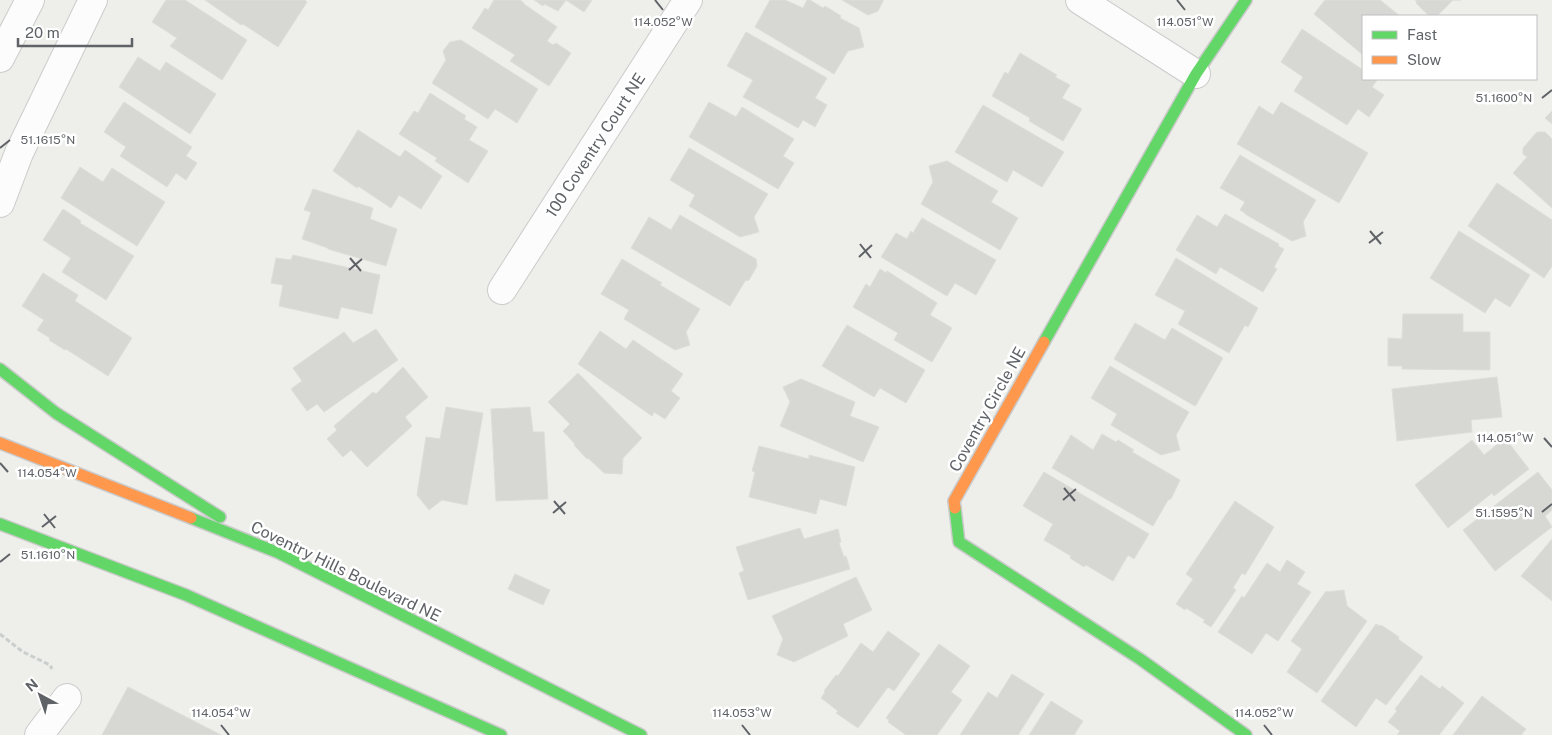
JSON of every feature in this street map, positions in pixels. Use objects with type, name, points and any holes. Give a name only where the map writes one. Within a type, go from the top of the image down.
[{"type":"street","points":[[0,58],[30,0]]},
{"type":"street","points":[[0,203],[19,153],[93,0]]},
{"type":"street","name":"100 Coventry Court NE","points":[[502,290],[688,0]]},
{"type":"street","points":[[1080,0],[1196,74]]},
{"type":"street","name":"Coventry Circle NE","points":[[1246,0],[1196,74],[954,501],[959,542],[1140,659],[1246,735]]},
{"type":"street","points":[[0,369],[56,413],[279,553]]},
{"type":"street","name":"Coventry Hills Boulevard NE","points":[[0,443],[279,553],[641,735]]},
{"type":"street","points":[[0,524],[186,595],[501,735]]},
{"type":"street","points":[[38,735],[67,698]]},
{"type":"path","points":[[0,634],[23,652]]},
{"type":"building","points":[[166,0],[185,0],[247,40],[222,80],[170,46],[177,38],[152,22]]},
{"type":"building","points":[[205,0],[305,0],[307,2],[278,47],[243,24],[241,25]]},
{"type":"building","points":[[494,0],[520,0],[557,27],[547,41],[553,45],[556,43],[571,53],[549,86],[510,61],[515,55],[472,28],[485,8],[488,10]]},
{"type":"building","points":[[534,0],[566,0],[558,11],[544,4],[543,6]]},
{"type":"building","points":[[566,0],[592,0],[584,12]]},
{"type":"building","points":[[770,0],[785,0],[803,8],[807,0],[823,8],[825,6],[841,16],[840,18],[859,28],[864,47],[848,51],[834,74],[755,27]]},
{"type":"building","points":[[842,0],[883,1],[878,11],[868,15]]},
{"type":"building","points":[[1325,0],[1380,0],[1399,15],[1362,15],[1362,54],[1314,14]]},
{"type":"building","points":[[1415,0],[1453,0],[1438,15],[1428,15]]},
{"type":"building","points":[[1302,29],[1362,69],[1362,80],[1377,80],[1372,87],[1384,95],[1369,117],[1358,109],[1347,125],[1294,91],[1303,77],[1281,62]]},
{"type":"building","points":[[746,32],[827,78],[815,98],[827,105],[815,127],[803,120],[798,128],[743,97],[753,80],[727,66]]},
{"type":"building","points":[[461,40],[538,89],[517,123],[495,109],[488,119],[432,83],[446,60],[443,51],[450,42]]},
{"type":"building","points":[[1020,53],[1070,85],[1062,98],[1082,109],[1063,141],[1029,121],[1030,118],[992,96],[1005,72],[1008,74]]},
{"type":"building","points":[[138,57],[160,71],[166,62],[216,94],[190,134],[119,87]]},
{"type":"building","points":[[430,93],[466,116],[464,119],[477,127],[469,140],[488,151],[468,183],[435,161],[437,158],[399,134],[414,111],[418,113]]},
{"type":"building","points":[[124,102],[192,147],[186,156],[197,163],[186,180],[176,173],[167,187],[120,156],[126,147],[104,132]]},
{"type":"building","points":[[709,102],[736,117],[742,107],[794,139],[783,156],[794,163],[778,189],[689,137]]},
{"type":"building","points":[[1281,102],[1368,153],[1339,203],[1237,144],[1259,106],[1273,115]]},
{"type":"building","points":[[983,105],[1064,152],[1042,187],[1013,170],[1007,182],[955,152]]},
{"type":"building","points":[[1552,111],[1552,124],[1545,118]]},
{"type":"building","points":[[358,130],[400,157],[405,150],[442,176],[421,209],[399,195],[391,208],[333,171]]},
{"type":"building","points":[[1537,132],[1545,132],[1552,139],[1552,208],[1513,173],[1527,157],[1523,154],[1523,148]]},
{"type":"building","points":[[689,148],[768,194],[754,217],[759,232],[740,237],[689,206],[695,195],[670,180]]},
{"type":"building","points":[[1240,155],[1316,200],[1303,222],[1306,236],[1292,241],[1245,214],[1240,210],[1245,202],[1220,188]]},
{"type":"building","points":[[947,161],[998,191],[991,202],[1018,218],[1000,250],[921,204],[933,182],[929,166]]},
{"type":"building","points":[[80,167],[103,182],[112,168],[165,202],[137,246],[61,198]]},
{"type":"building","points":[[1497,183],[1552,220],[1552,266],[1544,278],[1468,226]]},
{"type":"building","points":[[313,189],[373,208],[370,219],[397,229],[386,266],[328,249],[302,239],[311,212],[304,210]]},
{"type":"building","points":[[63,209],[81,221],[80,223],[134,256],[106,300],[62,272],[71,258],[43,240]]},
{"type":"building","points":[[1225,214],[1279,244],[1278,246],[1284,249],[1274,267],[1277,269],[1263,292],[1220,267],[1216,274],[1176,250],[1197,215],[1217,227]]},
{"type":"building","points":[[680,215],[756,259],[757,266],[749,280],[745,281],[730,306],[631,248],[649,217],[671,230]]},
{"type":"building","points":[[922,218],[996,260],[976,295],[955,283],[947,296],[881,257],[896,233],[907,239]]},
{"type":"building","points":[[1459,231],[1530,275],[1510,307],[1495,298],[1485,313],[1430,278]]},
{"type":"building","points":[[293,255],[380,275],[372,314],[341,307],[338,319],[279,306],[283,285],[271,283],[276,258],[291,260]]},
{"type":"building","points":[[1176,258],[1258,308],[1248,327],[1245,325],[1229,353],[1178,324],[1185,311],[1155,295]]},
{"type":"building","points":[[622,259],[700,309],[686,332],[690,345],[675,350],[624,319],[629,310],[601,294]]},
{"type":"building","points":[[880,269],[886,273],[887,271],[937,303],[930,315],[952,328],[932,362],[894,340],[898,333],[853,307],[866,284],[870,287]]},
{"type":"building","points":[[43,273],[78,295],[75,301],[132,338],[108,376],[49,340],[50,338],[37,330],[44,320],[22,306]]},
{"type":"building","points":[[1403,314],[1463,314],[1463,332],[1490,332],[1490,370],[1402,369],[1402,366],[1388,366],[1388,338],[1402,339]]},
{"type":"building","points":[[1135,323],[1165,340],[1172,328],[1223,358],[1195,406],[1114,359]]},
{"type":"building","points":[[847,325],[925,370],[906,403],[880,388],[874,397],[822,366]]},
{"type":"building","points":[[376,329],[398,360],[324,412],[317,404],[307,411],[291,389],[302,381],[293,368],[344,332],[353,343]]},
{"type":"building","points":[[600,331],[626,349],[633,340],[683,374],[671,391],[680,398],[665,419],[654,412],[652,416],[578,364]]},
{"type":"building","points":[[1110,366],[1189,412],[1176,435],[1180,450],[1161,455],[1111,425],[1117,414],[1091,398]]},
{"type":"building","points":[[403,367],[428,397],[405,417],[412,426],[367,467],[351,450],[343,457],[327,439],[337,430],[334,426],[373,392],[376,394]]},
{"type":"building","points":[[578,373],[642,438],[623,458],[622,474],[604,473],[587,459],[563,431],[570,424],[548,402]]},
{"type":"building","points":[[1497,377],[1502,417],[1471,420],[1472,432],[1397,441],[1392,389]]},
{"type":"building","points":[[801,379],[855,402],[850,416],[879,427],[863,462],[780,426],[790,402],[783,387]]},
{"type":"building","points":[[446,407],[483,413],[467,505],[442,500],[429,510],[417,495],[426,437],[440,439]]},
{"type":"building","points":[[530,407],[533,432],[544,432],[548,499],[496,501],[491,409]]},
{"type":"building","points":[[1102,434],[1116,442],[1118,440],[1134,450],[1132,452],[1180,480],[1171,499],[1168,500],[1153,526],[1052,468],[1071,435],[1093,450]]},
{"type":"building","points":[[1505,438],[1529,469],[1494,496],[1492,493],[1448,528],[1415,485],[1472,440],[1484,455]]},
{"type":"building","points":[[759,446],[809,459],[809,455],[855,467],[846,506],[820,499],[816,514],[749,497],[755,472],[752,471]]},
{"type":"building","points":[[1044,472],[1149,534],[1134,559],[1128,555],[1113,581],[1086,565],[1084,567],[1070,558],[1071,556],[1044,540],[1053,524],[1023,506]]},
{"type":"building","points":[[1538,472],[1552,490],[1552,510],[1545,516],[1552,527],[1495,571],[1463,530]]},
{"type":"building","points":[[1235,501],[1274,527],[1245,575],[1242,573],[1233,588],[1236,590],[1211,627],[1203,622],[1205,620],[1176,604],[1193,579],[1186,574]]},
{"type":"building","points":[[800,528],[804,539],[838,529],[841,542],[839,543],[850,569],[748,600],[739,573],[744,571],[736,547]]},
{"type":"building","points":[[1552,539],[1552,601],[1521,576]]},
{"type":"building","points":[[1287,560],[1305,572],[1297,584],[1311,592],[1278,641],[1266,633],[1252,654],[1218,632],[1242,596],[1244,598],[1267,563],[1280,572]]},
{"type":"building","points":[[515,574],[550,590],[543,605],[508,589]]},
{"type":"building","points":[[856,577],[872,610],[843,624],[848,636],[794,662],[777,655],[783,639],[772,616]]},
{"type":"building","points":[[1344,590],[1347,606],[1367,621],[1317,693],[1287,672],[1302,649],[1291,641],[1326,591]]},
{"type":"building","points":[[1376,624],[1381,625],[1399,637],[1398,639],[1423,657],[1386,705],[1376,698],[1356,727],[1321,701]]},
{"type":"building","points":[[888,631],[920,654],[894,691],[888,687],[858,728],[836,713],[838,711],[821,698],[824,691],[836,675],[838,676],[861,643],[873,652]]},
{"type":"building","points":[[939,644],[970,666],[951,692],[962,700],[937,735],[906,735],[888,722],[889,720],[886,718]]},
{"type":"building","points":[[1012,674],[1044,694],[1018,735],[960,735],[988,692],[997,698]]},
{"type":"building","points":[[1421,675],[1440,689],[1442,686],[1464,703],[1439,735],[1397,735],[1400,731],[1388,722],[1397,711],[1395,709]]},
{"type":"building","points":[[128,687],[221,735],[102,735]]},
{"type":"building","points":[[1482,696],[1526,729],[1521,735],[1453,735]]},
{"type":"building","points":[[1051,701],[1083,721],[1074,735],[1029,735]]},
{"type":"traffic: fast","points":[[1044,342],[1196,74],[1246,0]]},
{"type":"traffic: fast","points":[[0,369],[56,413],[220,517]]},
{"type":"traffic: fast","points":[[955,508],[959,542],[1140,659],[1246,735]]},
{"type":"traffic: fast","points":[[191,518],[279,553],[641,735]]},
{"type":"traffic: fast","points":[[0,524],[186,595],[501,735]]},
{"type":"traffic: slow","points":[[955,508],[954,501],[1044,342]]},
{"type":"traffic: slow","points":[[0,443],[191,518]]}]
